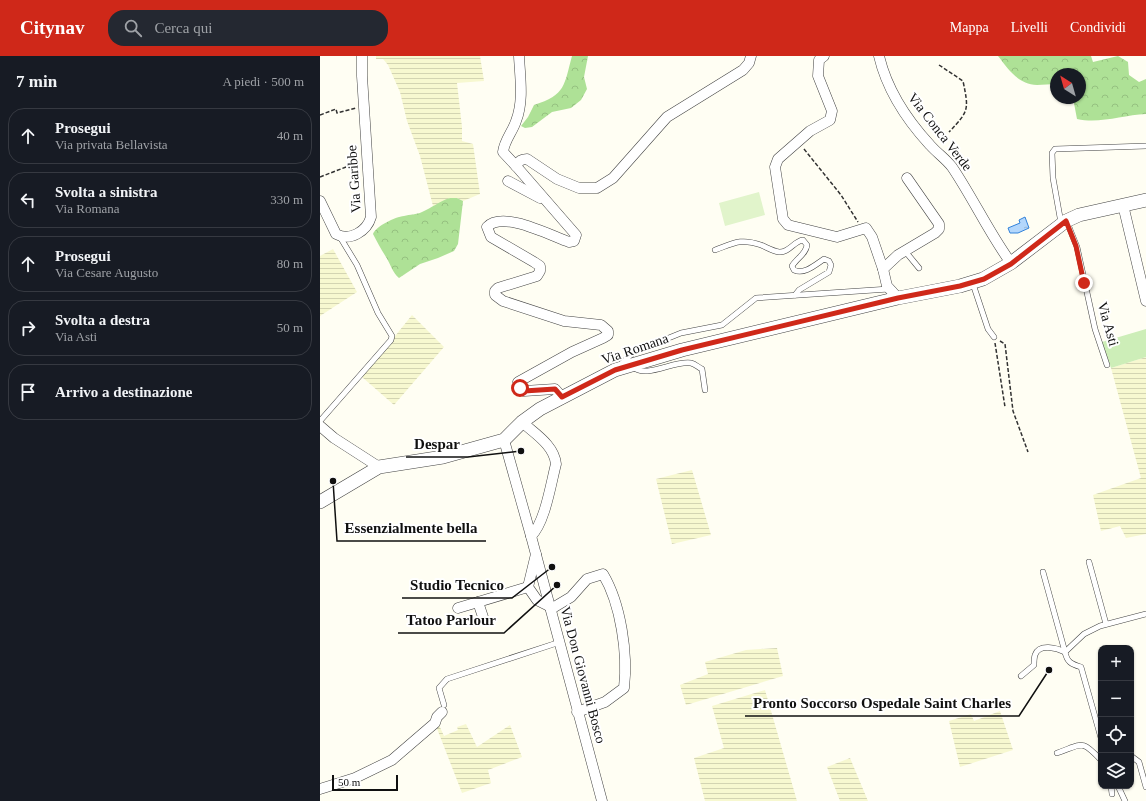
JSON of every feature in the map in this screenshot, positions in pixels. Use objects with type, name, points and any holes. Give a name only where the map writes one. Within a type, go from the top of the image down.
[{"type":"street","name":"Via Garibbe","points":[[320,201],[336,234],[340,237],[349,237],[365,229],[371,217],[362,56]]},
{"type":"street","points":[[519,56],[521,102],[517,120],[504,146],[503,152],[576,235],[574,241],[569,242],[523,225],[497,222],[490,224],[487,227],[491,237],[540,266],[538,276],[498,288],[495,291],[498,298],[564,321],[601,326],[608,331],[608,335],[603,338],[572,352],[518,382],[520,388],[524,391],[555,389],[562,397]]},
{"type":"street","points":[[516,166],[522,159],[527,159],[557,178],[579,188],[593,189],[606,184],[667,117],[743,70],[749,63],[751,56]]},
{"type":"street","points":[[824,56],[819,60],[818,76],[832,111],[831,118],[827,122],[810,131],[798,141],[778,159],[775,166],[784,220],[788,225],[837,237],[866,228],[872,237],[887,286],[894,293]]},
{"type":"street","name":"Via Conca Verde","points":[[879,56],[894,96],[909,120],[930,146],[951,166],[1011,264]]},
{"type":"street","points":[[883,269],[898,255],[937,232],[939,226],[907,178]]},
{"type":"street","points":[[508,181],[546,201]]},
{"type":"street","name":"Via Romana","points":[[320,502],[379,467],[443,457],[504,440],[522,422],[562,397],[615,370],[682,350],[894,293],[978,281],[1011,264],[1064,222],[1079,215],[1146,200]]},
{"type":"street","points":[[1123,205],[1146,301]]},
{"type":"street","points":[[522,422],[551,449],[555,456],[556,464],[541,522],[537,531],[532,536]]},
{"type":"street","points":[[320,426],[334,438],[379,467]]},
{"type":"street","name":"Via Don Giovanni Bosco","points":[[504,440],[532,536],[599,799]]},
{"type":"street","points":[[536,554],[528,587],[537,600],[551,608],[571,597],[587,579],[602,574],[607,582],[620,619],[626,668],[624,688],[604,702],[577,712]]},
{"type":"street","points":[[458,608],[528,587]]},
{"type":"street","points":[[478,602],[483,617]]},
{"type":"street","points":[[320,788],[355,778],[392,760],[435,723],[437,717],[443,709]]},
{"type":"lane","name":"Via Asti","points":[[1107,365],[1095,329],[1076,246],[1064,222],[1052,168],[1052,153],[1055,149],[1146,146]]},
{"type":"lane","points":[[320,421],[391,340],[392,336],[378,313],[357,265],[340,237]]},
{"type":"lane","points":[[715,250],[740,241],[749,241],[779,252],[785,251],[798,240],[803,240],[807,245],[806,251],[794,262],[792,266],[794,270],[798,272],[805,271],[824,259],[829,261],[831,265],[829,272],[799,290],[796,296]]},
{"type":"lane","points":[[905,251],[919,268]]},
{"type":"lane","points":[[978,281],[988,329],[994,337]]},
{"type":"lane","points":[[615,370],[634,352],[681,333],[722,325],[756,298],[894,293]]},
{"type":"lane","points":[[631,365],[635,369],[646,372],[680,362],[692,363],[702,369],[705,390]]},
{"type":"lane","points":[[1089,562],[1106,624]]},
{"type":"lane","points":[[1043,572],[1065,652],[1068,660],[1072,664],[1081,667],[1098,727]]},
{"type":"lane","points":[[1065,652],[1084,634],[1106,624],[1146,614]]},
{"type":"lane","points":[[443,709],[439,688],[447,679],[560,642]]},
{"type":"lane","points":[[1021,676],[1034,665],[1035,655],[1038,651],[1055,647],[1065,652]]},
{"type":"lane","points":[[1057,753],[1082,745],[1088,746],[1098,757]]},
{"type":"lane","points":[[1134,758],[1139,762],[1146,787]]},
{"type":"lane","points":[[1111,789],[1112,794]]},
{"type":"lane","points":[[1119,789],[1125,801]]},
{"type":"path","points":[[939,65],[963,81],[966,96],[967,109],[962,119],[949,132]]},
{"type":"path","points":[[320,115],[336,109],[337,113],[357,107],[364,112]]},
{"type":"path","points":[[798,141],[841,195],[858,230]]},
{"type":"path","points":[[320,177],[350,165]]},
{"type":"path","points":[[994,337],[1005,407]]},
{"type":"path","points":[[994,337],[1005,344],[1013,411],[1028,452]]},
{"type":"green space","points":[[376,56],[480,56],[484,81],[457,83],[462,127],[462,141],[473,144],[480,194],[463,201],[457,198],[450,198],[433,206],[420,156],[407,121],[400,92],[388,65],[383,59],[376,59]]},
{"type":"green space","points":[[572,56],[588,56],[584,77],[587,89],[581,100],[571,108],[552,112],[532,127],[525,128],[521,126],[528,117],[534,105],[552,97],[562,88]]},
{"type":"green space","points":[[998,56],[1091,56],[1093,62],[1118,56],[1128,62],[1129,75],[1139,82],[1146,79],[1146,114],[1103,120],[1077,119],[1074,104],[1086,104],[1086,68],[1050,68],[1050,84],[1037,85],[1024,82],[1019,79]]},
{"type":"green space","points":[[759,192],[765,215],[725,226],[719,203]]},
{"type":"green space","points":[[450,198],[457,198],[463,201],[458,244],[454,251],[420,264],[399,278],[393,271],[373,234],[378,228],[391,220],[420,213]]},
{"type":"green space","points":[[333,249],[357,292],[320,316],[320,256]]},
{"type":"green space","points":[[412,315],[444,347],[394,405],[362,377]]},
{"type":"green space","points":[[1146,329],[1146,357],[1111,368],[1102,342]]},
{"type":"green space","points":[[1146,357],[1146,534],[1126,538],[1120,526],[1101,531],[1093,495],[1141,478],[1111,368]]},
{"type":"green space","points":[[692,470],[711,535],[672,544],[656,479]]},
{"type":"green space","points":[[777,648],[783,676],[686,705],[680,685],[708,674],[705,662],[746,650]]},
{"type":"green space","points":[[765,690],[797,801],[705,801],[694,758],[724,748],[712,706]]},
{"type":"green space","points":[[1000,711],[1013,750],[960,767],[949,721],[971,714],[974,721]]},
{"type":"green space","points":[[466,724],[477,747],[510,725],[522,757],[488,770],[491,783],[462,793],[436,726],[439,725],[444,736],[458,730],[457,727]]},
{"type":"green space","points":[[850,758],[868,801],[840,801],[827,767]]},
{"type":"water","points":[[1025,217],[1029,228],[1018,233],[1010,233],[1008,228],[1020,223],[1019,220]]},
{"type":"place","name":"Despar","points":[[521,451]]},
{"type":"place","name":"Essenzialmente bella","points":[[333,481]]},
{"type":"place","name":"Studio Tecnico","points":[[552,567]]},
{"type":"place","name":"Tatoo Parlour","points":[[557,585]]},
{"type":"place","name":"Pronto Soccorso Ospedale Saint Charles","points":[[1049,670]]},
{"type":"route","points":[[520,388],[524,391],[555,389],[562,397],[615,370],[682,350],[898,298],[960,286],[984,279],[1011,264],[1066,221],[1082,265],[1084,283]]}]
